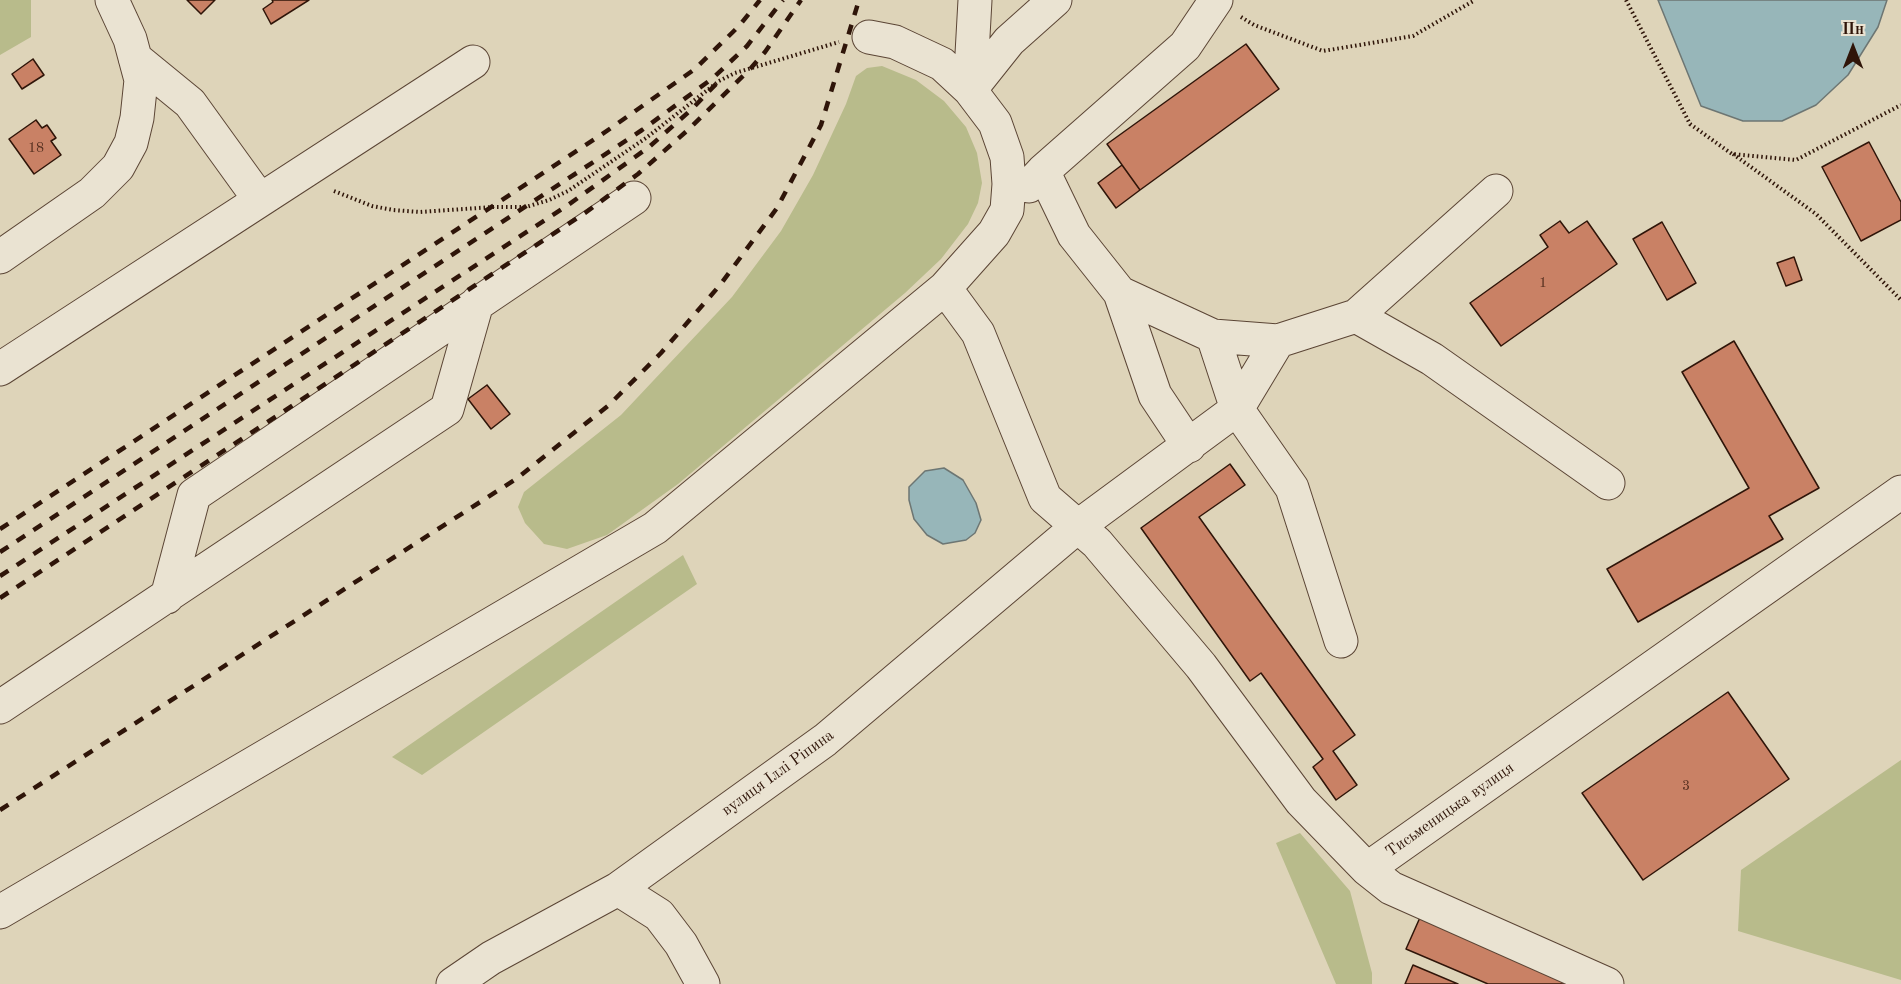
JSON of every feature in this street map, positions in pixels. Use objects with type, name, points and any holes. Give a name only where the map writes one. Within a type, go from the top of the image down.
[{"type":"street","points":[[0,257],[92,193],[118,166],[130,144],[137,118],[141,80],[130,39],[112,0]]},
{"type":"street","points":[[970,90],[975,0]]},
{"type":"street","points":[[970,90],[1009,41],[1055,0]]},
{"type":"street","points":[[0,912],[655,528],[945,288],[994,233],[1007,210],[1043,171],[1185,46],[1226,6]]},
{"type":"street","points":[[869,37],[895,42],[942,64],[970,90],[995,123],[1007,157],[1010,184],[1007,210]]},
{"type":"street","points":[[135,58],[190,103],[260,200]]},
{"type":"street","points":[[0,369],[473,62]]},
{"type":"street","points":[[1043,171],[1074,235],[1120,293],[1155,395],[1189,446]]},
{"type":"street","points":[[1120,293],[1213,336],[1278,341],[1356,316],[1496,191]]},
{"type":"street","points":[[167,597],[194,495],[634,198]]},
{"type":"street","points":[[945,288],[978,333],[1045,498],[1097,543],[1201,666],[1301,801],[1367,869],[1390,888],[1607,984]]},
{"type":"street","points":[[0,707],[447,409],[477,303]]},
{"type":"street","points":[[1356,316],[1431,359],[1608,483]]},
{"type":"street","points":[[1213,336],[1237,409],[1292,488],[1341,641]]},
{"type":"street","points":[[1237,409],[1278,341]]},
{"type":"street","name":"вулиця Іллі Ріпина","points":[[453,984],[491,958],[618,889],[825,740],[1077,527],[1237,409]]},
{"type":"street","name":"Тисьменицька вулиця","points":[[1367,869],[1901,492]]},
{"type":"street","points":[[618,889],[659,915],[681,944],[704,984]]},
{"type":"path","points":[[1226,6],[1254,25],[1323,51],[1413,36],[1474,0]]},
{"type":"path","points":[[1626,0],[1690,124],[1816,214],[1901,300]]},
{"type":"path","points":[[296,177],[372,206],[393,210],[420,212],[526,207],[568,191],[646,138],[719,81],[735,73],[849,39],[869,37]]},
{"type":"path","points":[[1732,154],[1796,160],[1901,105]]},
{"type":"green space","points":[[0,0],[31,0],[31,37],[0,55]]},
{"type":"green space","points":[[882,66],[916,80],[944,101],[966,127],[977,153],[982,183],[978,203],[968,224],[941,259],[905,293],[678,484],[607,535],[567,549],[544,544],[525,523],[518,507],[524,492],[621,415],[732,297],[781,231],[813,175],[846,104],[856,76],[867,68]]},
{"type":"green space","points":[[683,555],[697,584],[422,775],[392,757]]},
{"type":"green space","points":[[1901,760],[1901,980],[1738,931],[1741,870]]},
{"type":"green space","points":[[1300,833],[1350,891],[1372,973],[1372,984],[1336,984],[1276,843]]},
{"type":"water","points":[[1658,0],[1887,0],[1878,27],[1848,75],[1816,105],[1782,121],[1743,121],[1701,106]]},
{"type":"water","points":[[944,468],[963,480],[976,503],[981,520],[975,533],[966,540],[943,544],[927,535],[914,519],[909,500],[909,487],[925,471]]},
{"type":"building","points":[[187,0],[215,0],[201,14]]},
{"type":"building","points":[[272,0],[309,0],[271,24],[263,9],[273,2]]},
{"type":"building","points":[[1246,44],[1279,89],[1140,190],[1107,144]]},
{"type":"building","points":[[33,59],[44,75],[22,89],[12,74]]},
{"type":"building","points":[[36,120],[42,128],[47,125],[56,138],[51,141],[61,155],[34,174],[9,139]]},
{"type":"building","points":[[1869,142],[1901,202],[1901,220],[1861,241],[1822,167]]},
{"type":"building","points":[[1122,165],[1140,190],[1116,208],[1098,183]]},
{"type":"building","points":[[1560,221],[1569,233],[1587,221],[1617,264],[1501,346],[1470,303],[1548,247],[1540,235]]},
{"type":"building","points":[[1662,222],[1696,283],[1667,300],[1633,239]]},
{"type":"building","points":[[1794,257],[1802,280],[1786,286],[1777,263]]},
{"type":"building","points":[[1734,341],[1819,488],[1769,516],[1783,539],[1638,622],[1607,569],[1749,488],[1682,372]]},
{"type":"building","points":[[487,385],[510,414],[491,429],[468,399]]},
{"type":"building","points":[[1230,464],[1245,485],[1199,517],[1355,735],[1333,751],[1357,785],[1336,800],[1313,767],[1323,759],[1261,673],[1250,681],[1141,528]]},
{"type":"building","points":[[1728,692],[1789,779],[1643,880],[1582,793]]},
{"type":"building","points":[[1422,913],[1588,984],[1488,984],[1406,949]]},
{"type":"building","points":[[1413,965],[1458,984],[1405,984]]},
{"type":"railway","points":[[0,529],[601,135],[695,69],[739,26],[760,0]]},
{"type":"railway","points":[[0,552],[642,130],[713,78],[747,46],[783,0]]},
{"type":"railway","points":[[0,598],[585,213],[638,174],[689,129],[751,68],[765,52],[801,0]]},
{"type":"railway","points":[[0,810],[516,479],[609,405],[661,353],[720,285],[777,208],[821,125],[859,0]]},
{"type":"railway","points":[[0,576],[568,205],[649,147],[691,110],[716,84]]}]
